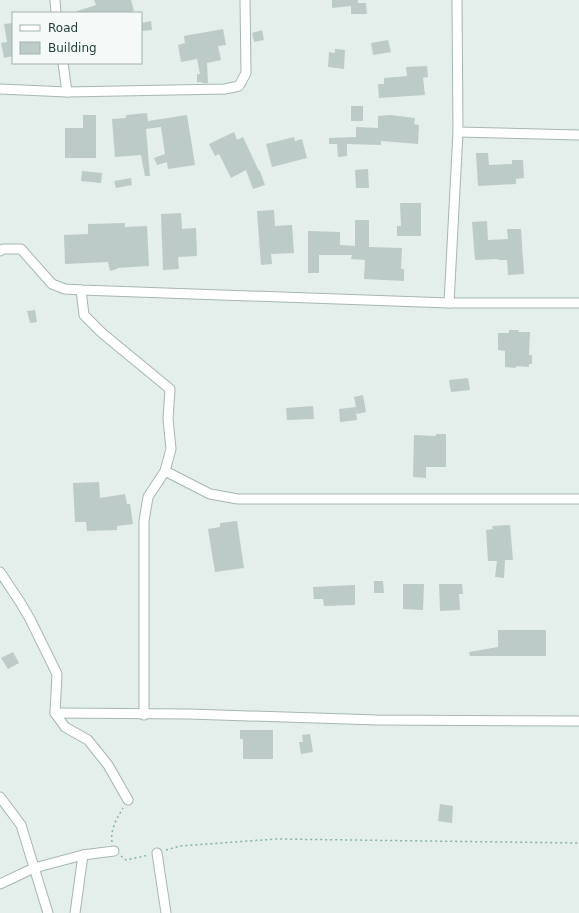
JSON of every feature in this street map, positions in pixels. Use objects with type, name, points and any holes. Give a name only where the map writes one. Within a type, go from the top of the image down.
[{"type":"street","points":[[54,0],[56,12]]},
{"type":"street","points":[[0,89],[67,92],[226,89],[239,86],[246,73],[245,0]]},
{"type":"street","points":[[448,303],[458,132],[457,0]]},
{"type":"street","points":[[63,64],[67,92]]},
{"type":"street","points":[[458,132],[579,135]]},
{"type":"street","points":[[1,249],[21,249],[52,284],[65,288],[81,290],[448,303],[579,303]]},
{"type":"street","points":[[81,290],[84,315],[102,333],[170,389],[168,419],[170,449],[165,471],[148,497],[144,521],[144,715]]},
{"type":"street","points":[[165,471],[210,494],[238,499],[579,499]]},
{"type":"street","points":[[0,572],[30,618],[57,674],[55,713],[65,727],[88,740],[108,765],[128,800]]},
{"type":"street","points":[[55,713],[144,715],[189,714],[377,720],[579,720]]},
{"type":"street","points":[[0,797],[21,825],[48,913]]},
{"type":"street","points":[[0,884],[34,868],[83,855],[114,851]]},
{"type":"street","points":[[156,853],[166,913]]},
{"type":"street","points":[[75,913],[83,855]]},
{"type":"path","points":[[128,800],[116,820],[111,838],[114,851],[126,860],[180,846],[276,840],[579,843]]},
{"type":"building","points":[[94,0],[131,0],[134,11],[77,12],[96,5]]},
{"type":"building","points":[[332,0],[358,0],[358,3],[366,3],[367,14],[351,14],[351,6],[332,8]]},
{"type":"building","points":[[151,21],[152,30],[142,31],[142,23]]},
{"type":"building","points":[[12,23],[12,56],[4,58],[1,43],[7,42],[4,24]]},
{"type":"building","points":[[223,29],[226,45],[218,46],[221,60],[207,63],[208,83],[197,82],[197,74],[200,74],[197,59],[181,62],[178,45],[185,43],[184,36]]},
{"type":"building","points":[[262,30],[264,40],[254,42],[252,33]]},
{"type":"building","points":[[388,40],[391,52],[373,55],[371,43]]},
{"type":"building","points":[[335,49],[345,50],[344,69],[328,67],[329,52],[335,53]]},
{"type":"building","points":[[427,66],[428,77],[423,78],[425,95],[379,98],[378,84],[384,84],[384,78],[407,76],[406,67]]},
{"type":"building","points":[[351,106],[363,106],[363,121],[351,121]]},
{"type":"building","points":[[147,113],[148,121],[187,115],[195,165],[168,169],[167,162],[157,165],[154,158],[165,154],[161,127],[146,129],[150,176],[145,176],[141,155],[115,157],[112,119],[126,118],[126,115]]},
{"type":"building","points":[[83,115],[96,115],[96,158],[65,158],[65,128],[83,128]]},
{"type":"building","points":[[390,115],[415,118],[414,124],[419,125],[418,144],[381,141],[381,145],[347,144],[347,156],[338,157],[337,144],[329,144],[329,138],[356,137],[356,127],[378,128],[378,116]]},
{"type":"building","points":[[234,132],[237,140],[243,137],[260,171],[265,185],[253,189],[246,170],[231,178],[219,154],[215,156],[209,144]]},
{"type":"building","points":[[294,137],[295,141],[302,139],[307,158],[272,167],[266,144]]},
{"type":"building","points":[[476,153],[488,153],[489,165],[512,164],[512,160],[523,160],[524,178],[516,179],[516,184],[478,186]]},
{"type":"building","points":[[368,169],[369,188],[356,188],[355,170]]},
{"type":"building","points":[[82,171],[102,173],[101,183],[81,181]]},
{"type":"building","points":[[131,178],[132,185],[116,188],[114,181]]},
{"type":"building","points":[[400,203],[421,203],[421,236],[397,236],[397,226],[401,226]]},
{"type":"building","points":[[274,210],[275,226],[292,225],[294,253],[271,254],[272,264],[261,265],[257,211]]},
{"type":"building","points":[[181,213],[182,229],[196,228],[197,256],[178,257],[179,269],[163,270],[161,214]]},
{"type":"building","points":[[355,220],[369,220],[369,247],[402,248],[401,269],[404,269],[404,281],[364,279],[365,260],[351,259],[352,255],[319,255],[319,273],[308,273],[308,231],[340,232],[340,245],[355,246]]},
{"type":"building","points":[[487,221],[488,240],[508,239],[507,229],[521,229],[524,274],[508,275],[507,260],[475,260],[472,222]]},
{"type":"building","points":[[125,223],[125,227],[147,226],[149,266],[117,268],[110,271],[108,262],[65,264],[64,235],[88,234],[88,224]]},
{"type":"building","points":[[35,310],[37,322],[30,323],[27,311]]},
{"type":"building","points":[[509,330],[530,332],[529,355],[532,355],[532,364],[529,364],[529,367],[505,367],[505,351],[498,350],[498,333],[509,333]]},
{"type":"building","points":[[468,378],[470,390],[451,392],[449,380]]},
{"type":"building","points":[[363,395],[366,412],[357,414],[356,410],[357,420],[340,422],[339,409],[356,407],[354,397]]},
{"type":"building","points":[[313,406],[314,419],[287,420],[286,408]]},
{"type":"building","points":[[436,434],[446,434],[446,467],[426,467],[426,478],[413,477],[414,435],[436,436]]},
{"type":"building","points":[[99,482],[100,498],[125,494],[127,504],[130,504],[133,524],[117,526],[117,530],[87,531],[86,522],[75,522],[73,483]]},
{"type":"building","points":[[237,521],[244,568],[215,572],[208,529],[220,527],[220,523]]},
{"type":"building","points":[[510,525],[513,560],[505,560],[504,578],[495,577],[497,561],[488,561],[486,530],[493,529],[492,526]]},
{"type":"building","points":[[374,581],[383,581],[384,593],[374,593]]},
{"type":"building","points":[[403,584],[424,584],[423,610],[403,609]]},
{"type":"building","points":[[439,584],[462,584],[463,594],[459,594],[460,610],[440,611]]},
{"type":"building","points":[[355,585],[355,605],[324,606],[323,599],[314,599],[313,587]]},
{"type":"building","points":[[498,630],[546,630],[546,656],[470,656],[469,652],[498,647]]},
{"type":"building","points":[[13,652],[19,663],[8,669],[1,658]]},
{"type":"building","points":[[240,730],[273,730],[273,759],[243,759],[243,739],[240,739]]},
{"type":"building","points":[[310,734],[313,752],[301,754],[299,742],[303,742],[302,735]]},
{"type":"building","points":[[440,804],[453,806],[452,823],[438,821]]}]
